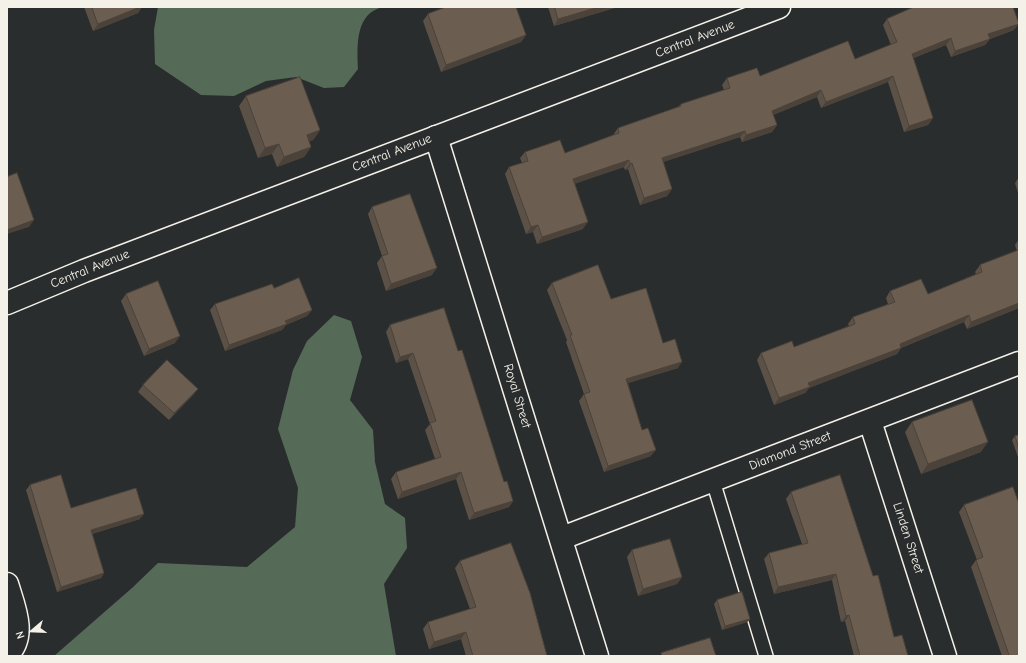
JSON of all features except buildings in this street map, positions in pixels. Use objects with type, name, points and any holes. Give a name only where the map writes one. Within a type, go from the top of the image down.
[{"type":"street","name":"Central Avenue","points":[[7,303],[84,271],[779,7]]},
{"type":"street","name":"Royal Street","points":[[436,137],[562,538],[597,656]]},
{"type":"street","name":"Diamond Street","points":[[562,538],[1019,363]]},
{"type":"street","name":"Linden Street","points":[[870,421],[945,656]]},
{"type":"street","points":[[7,584],[18,627],[17,639],[10,652]]},
{"type":"lane","points":[[712,481],[766,656]]},
{"type":"green space","points":[[158,7],[384,7],[375,10],[363,23],[358,41],[358,69],[344,87],[324,88],[296,77],[266,81],[234,96],[201,95],[155,64],[154,30]]},
{"type":"green space","points":[[334,315],[351,321],[362,357],[350,400],[373,430],[375,462],[385,504],[405,518],[407,548],[384,584],[396,656],[54,656],[132,588],[158,563],[247,567],[295,527],[298,488],[278,429],[293,370],[307,341]]}]
